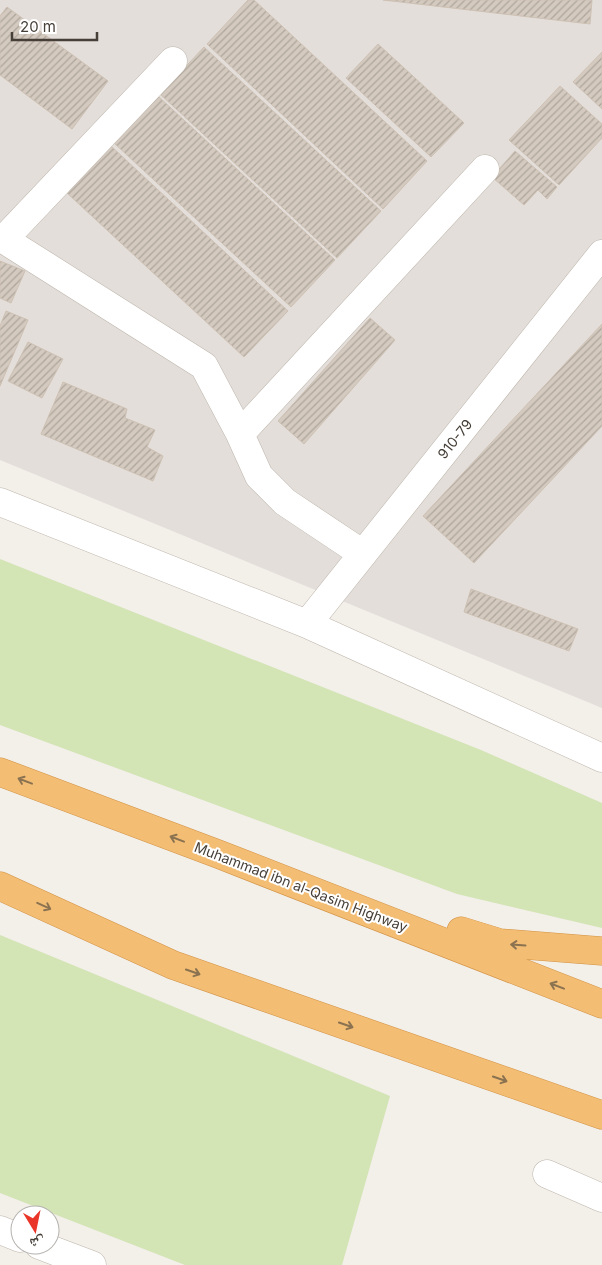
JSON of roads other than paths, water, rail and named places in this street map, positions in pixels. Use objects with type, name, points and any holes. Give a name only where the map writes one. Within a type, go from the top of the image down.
[{"type":"highway","name":"Muhammad ibn al-Qasim Highway","points":[[0,772],[218,854],[602,1004]]},
{"type":"highway","points":[[218,854],[500,943],[602,951]]},
{"type":"highway","points":[[0,886],[173,965],[602,1115]]},
{"type":"street","points":[[173,61],[2,238],[204,366],[240,434],[259,476],[285,502],[363,554]]},
{"type":"street","points":[[240,434],[485,169]]},
{"type":"street","name":"910-79","points":[[307,624],[602,254]]},
{"type":"street","points":[[0,502],[307,624],[602,758]]},
{"type":"street","points":[[547,1174],[602,1198]]},
{"type":"street","points":[[60,1253],[92,1265]]}]
